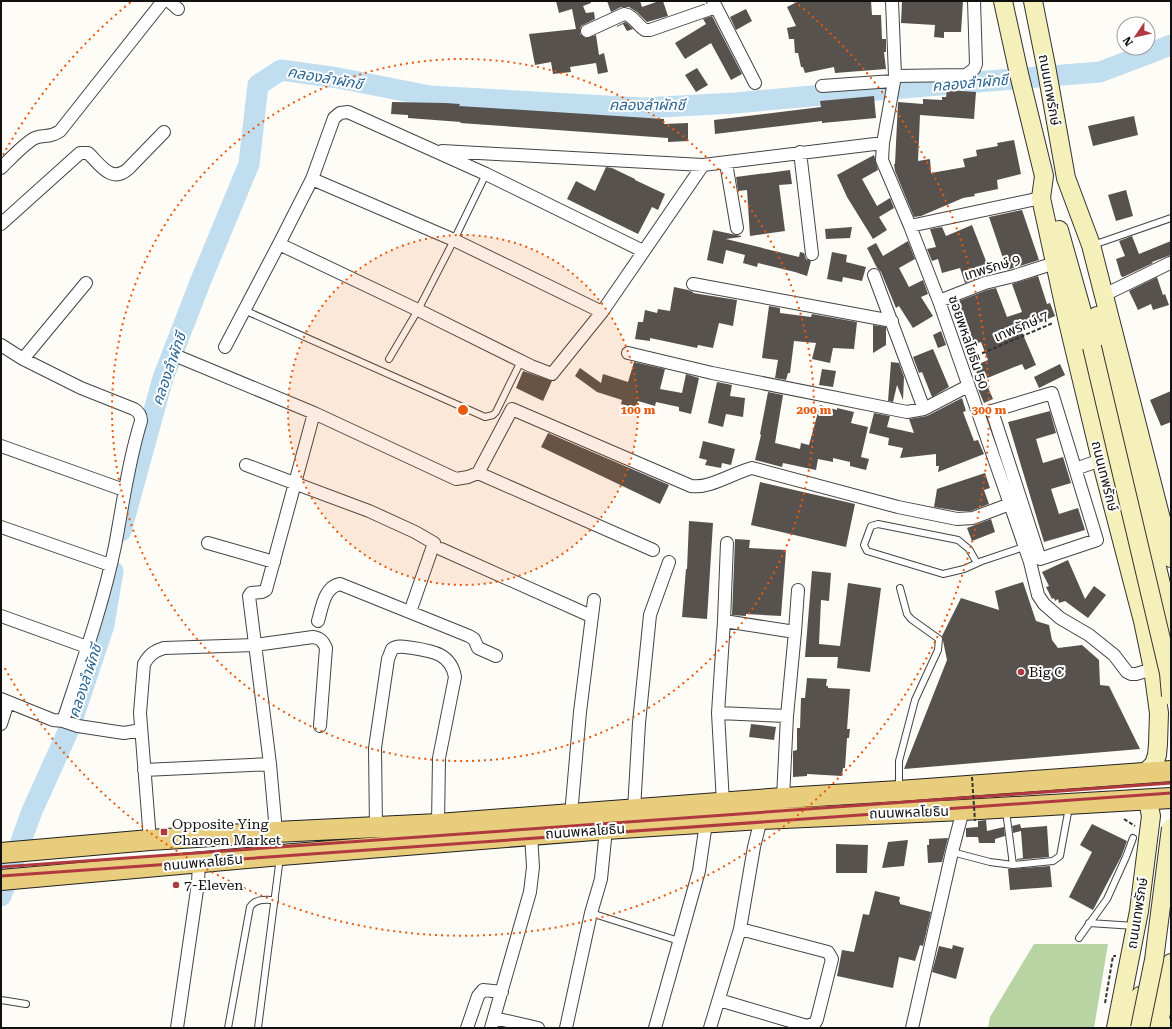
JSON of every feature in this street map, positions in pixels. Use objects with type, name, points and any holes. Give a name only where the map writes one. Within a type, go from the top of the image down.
[{"type":"main road","name":"ถนนเทพรักษ์","points":[[1003,1],[1044,176],[1098,345],[1171,626]]},
{"type":"main road","name":"ถนนเทพรักษ์","points":[[1033,1],[1098,345],[1169,673],[1171,696]]},
{"type":"main road","name":"ถนนเทพรักษ์","points":[[1044,176],[1041,198],[1066,318],[1101,460],[1145,626],[1153,669],[1158,713],[1158,744],[1154,764],[1145,773]]},
{"type":"main road","name":"ถนนเทพรักษ์","points":[[1066,178],[1091,245],[1167,525],[1171,558]]},
{"type":"main road","points":[[1145,626],[1151,636],[1157,640],[1171,640]]},
{"type":"main road","name":"ถนนพหลโยธิน","points":[[10,879],[279,855],[570,815],[783,798],[1171,771]]},
{"type":"main road","name":"ถนนพหลโยธิน","points":[[3,853],[150,840],[276,832],[376,828],[437,833],[531,834],[761,819],[969,815],[1005,807],[1171,798]]},
{"type":"main road","name":"ถนนเทพรักษ์","points":[[1116,1028],[1138,919],[1152,816],[1145,799]]},
{"type":"main road","name":"ถนนเทพรักษ์","points":[[1158,1028],[1171,828]]},
{"type":"main road","points":[[276,832],[282,843],[279,855]]},
{"type":"main road","points":[[1138,919],[1144,898],[1161,886],[1171,886]]},
{"type":"main road","name":"ถนนเทพรักษ์","points":[[1140,1028],[1163,961]]},
{"type":"main road","points":[[1130,1028],[1140,996],[1163,961]]},
{"type":"street","points":[[1,168],[34,138],[48,137],[60,131],[163,1]]},
{"type":"street","name":"ซอยพหลโยธิน 50","points":[[892,1],[894,80],[883,143],[882,160],[910,226],[939,301],[1010,504],[1038,594],[1044,604],[1060,618],[1089,635],[1114,655],[1127,672],[1136,674],[1153,669]]},
{"type":"street","points":[[822,86],[966,75],[970,73],[976,64],[977,55],[974,1]]},
{"type":"street","points":[[587,31],[624,14],[632,17],[645,30],[650,30],[715,4],[755,83]]},
{"type":"street","points":[[225,347],[280,244],[312,179],[334,118],[340,113],[348,112],[486,174],[643,251]]},
{"type":"street","points":[[1,224],[80,153],[88,153],[112,175],[117,175],[128,169],[164,132]]},
{"type":"street","points":[[435,151],[703,165],[883,143]]},
{"type":"street","points":[[800,152],[812,254]]},
{"type":"street","points":[[726,163],[737,228]]},
{"type":"street","points":[[280,244],[550,374],[554,373],[602,312],[703,165]]},
{"type":"street","points":[[312,179],[454,240],[602,312]]},
{"type":"street","points":[[910,226],[1041,198]]},
{"type":"street","points":[[1104,295],[1170,262]]},
{"type":"street","name":"เทพรักษ์ 9","points":[[939,301],[984,283],[1014,276],[1055,263]]},
{"type":"street","points":[[874,275],[924,410]]},
{"type":"street","points":[[24,359],[86,283]]},
{"type":"street","points":[[693,284],[892,321]]},
{"type":"street","points":[[1,345],[24,359],[81,388],[134,409],[139,412],[142,421],[124,490],[115,546],[87,647],[69,723]]},
{"type":"street","points":[[628,353],[712,373],[906,412],[924,410],[968,386]]},
{"type":"street","points":[[180,357],[314,413],[452,478],[459,479],[478,473],[654,550]]},
{"type":"street","points":[[1052,393],[1075,469],[1097,540],[1040,558],[992,411],[1052,393]]},
{"type":"street","points":[[478,473],[512,410],[691,486],[697,487],[752,468],[898,507],[957,519],[973,518],[1010,504]]},
{"type":"street","points":[[276,832],[270,764],[249,596],[251,593],[266,590],[314,413]]},
{"type":"street","points":[[1,446],[124,490]]},
{"type":"street","points":[[1075,469],[1101,460]]},
{"type":"street","points":[[246,465],[369,511],[434,543],[410,612]]},
{"type":"street","points":[[1,527],[110,565]]},
{"type":"street","points":[[208,543],[274,562]]},
{"type":"street","points":[[723,803],[718,713],[724,621],[726,543]]},
{"type":"street","points":[[441,549],[592,616]]},
{"type":"street","points":[[634,810],[639,723],[650,616],[669,562]]},
{"type":"street","points":[[318,622],[326,594],[330,588],[340,584],[469,636],[474,639],[478,648],[496,656]]},
{"type":"street","points":[[783,798],[786,716],[798,590]]},
{"type":"street","points":[[570,815],[580,712],[594,600]]},
{"type":"street","points":[[1,616],[87,647]]},
{"type":"street","points":[[724,621],[795,632]]},
{"type":"street","points":[[150,840],[140,712],[144,664],[152,653],[164,648],[255,645],[313,637],[319,638],[326,648],[320,726]]},
{"type":"street","points":[[376,828],[375,748],[388,659],[392,649],[400,646],[437,653],[446,659],[453,669],[454,677],[439,758],[437,833]]},
{"type":"street","points":[[1,724],[4,701],[53,720],[124,733],[141,730]]},
{"type":"street","points":[[718,713],[786,716]]},
{"type":"street","points":[[144,770],[270,764]]},
{"type":"street","points":[[912,1028],[952,852],[969,815]]},
{"type":"street","points":[[710,1028],[740,929],[754,847],[761,819]]},
{"type":"street","points":[[655,1028],[699,871],[706,823]]},
{"type":"street","points":[[566,1028],[600,879],[606,829]]},
{"type":"street","points":[[531,834],[533,867],[530,892],[493,1023],[538,1028]]},
{"type":"street","points":[[177,1028],[198,883],[199,862]]},
{"type":"street","points":[[719,1000],[807,1026],[815,1023],[832,959],[828,952],[740,929]]},
{"type":"street","points":[[467,1028],[480,993],[483,990],[502,992]]},
{"type":"lane","points":[[389,359],[418,310],[486,174]]},
{"type":"lane","points":[[1091,245],[1171,218]]},
{"type":"lane","points":[[244,310],[485,417],[493,415],[496,412],[521,361]]},
{"type":"lane","points":[[977,563],[969,549],[958,540],[878,524],[871,526],[864,545],[867,551],[943,574],[964,569],[1024,547]]},
{"type":"lane","points":[[899,791],[899,761],[915,700],[938,650],[939,639],[911,619],[907,614],[900,588]]},
{"type":"lane","points":[[952,852],[990,862],[1013,865],[1053,861],[1060,856],[1069,803]]},
{"type":"lane","points":[[1005,807],[1013,865]]},
{"type":"lane","points":[[1079,938],[1107,898],[1133,838]]},
{"type":"lane","points":[[258,1028],[275,900],[279,855]]},
{"type":"lane","points":[[228,1028],[250,908],[257,900],[275,900]]},
{"type":"lane","points":[[591,914],[679,941]]},
{"type":"lane","points":[[1089,923],[1138,919]]},
{"type":"lane","points":[[1,1000],[26,1004]]},
{"type":"path","name":"เทพรักษ์ 7","points":[[960,362],[1066,318]]},
{"type":"path","points":[[969,815],[972,778]]},
{"type":"green space","points":[[1034,944],[1108,944],[1094,1028],[988,1028],[990,1017]]},
{"type":"building","points":[[556,1],[590,1],[591,3],[583,6],[586,13],[594,12],[595,19],[581,26],[580,34],[586,38],[596,35],[599,55],[604,53],[608,72],[598,74],[596,63],[570,67],[571,72],[553,74],[551,62],[535,65],[529,34],[576,29],[572,9],[559,13]]},
{"type":"building","points":[[607,1],[640,1],[642,7],[663,1],[668,16],[647,22],[637,12],[629,7],[621,7],[611,12]]},
{"type":"building","points":[[799,1],[871,1],[872,15],[881,15],[882,39],[886,39],[886,52],[884,52],[886,69],[835,73],[834,67],[805,73],[803,67],[801,67],[798,53],[795,53],[794,39],[789,39],[787,28],[796,26],[787,7]]},
{"type":"building","points":[[902,1],[963,1],[961,32],[944,32],[944,38],[934,37],[935,25],[901,23]]},
{"type":"building","points":[[746,9],[752,21],[736,30],[730,17]]},
{"type":"building","points":[[712,16],[742,74],[731,80],[711,43],[685,59],[675,43],[706,24],[703,19]]},
{"type":"building","points":[[625,22],[633,29],[627,31],[623,24],[617,27]]},
{"type":"building","points":[[697,68],[708,85],[696,92],[685,75]]},
{"type":"building","points":[[947,90],[976,92],[974,119],[920,115],[918,161],[930,159],[931,173],[965,167],[963,159],[977,156],[976,150],[998,146],[997,143],[1014,140],[1021,174],[997,180],[998,189],[974,194],[975,196],[963,198],[921,216],[914,217],[895,171],[894,164],[898,102],[923,104],[923,99],[942,100],[942,97],[946,97]]},
{"type":"building","points":[[874,96],[876,118],[822,123],[822,121],[715,134],[714,120],[821,107],[820,101]]},
{"type":"building","points":[[392,102],[445,103],[460,104],[459,106],[664,119],[664,124],[688,123],[688,141],[668,142],[668,138],[408,118],[408,115],[391,114]]},
{"type":"building","points":[[1134,116],[1138,135],[1093,146],[1088,126]]},
{"type":"building","points":[[874,155],[878,170],[862,179],[877,206],[890,198],[894,208],[879,217],[887,230],[873,239],[847,197],[837,175]]},
{"type":"building","points":[[606,167],[612,168],[665,194],[658,210],[652,207],[638,234],[567,199],[576,181],[595,191]]},
{"type":"building","points":[[790,170],[792,184],[779,185],[785,231],[750,236],[747,190],[738,191],[736,177]]},
{"type":"building","points":[[1126,190],[1133,216],[1116,221],[1108,195]]},
{"type":"building","points":[[1022,210],[1039,260],[1007,270],[989,217]]},
{"type":"building","points":[[972,225],[991,274],[965,283],[960,268],[942,273],[938,259],[932,261],[927,249],[936,247],[930,229],[942,227],[946,236]]},
{"type":"building","points":[[852,227],[850,238],[826,239],[825,229]]},
{"type":"building","points":[[713,230],[741,236],[726,239],[799,257],[800,252],[804,253],[806,259],[811,261],[807,276],[758,263],[757,267],[743,263],[745,255],[726,250],[723,264],[707,260]]},
{"type":"building","points":[[1132,236],[1139,254],[1171,241],[1171,255],[1152,262],[1153,263],[1123,277],[1121,276],[1116,259],[1125,256],[1119,241]]},
{"type":"building","points":[[908,241],[915,259],[899,268],[909,287],[923,280],[928,294],[921,297],[933,316],[913,328],[899,306],[896,308],[881,272],[877,268],[867,248],[876,243],[883,256]]},
{"type":"building","points":[[832,252],[847,255],[846,262],[866,267],[862,281],[843,277],[842,282],[827,279]]},
{"type":"building","points":[[1038,276],[1047,304],[1050,303],[1055,316],[1022,332],[1036,365],[1025,370],[1022,364],[980,381],[974,366],[988,360],[981,342],[968,347],[951,304],[996,288],[1007,317],[1022,312],[1012,284]]},
{"type":"building","points":[[1157,277],[1163,295],[1165,294],[1169,305],[1153,310],[1151,304],[1138,310],[1129,291]]},
{"type":"building","points":[[674,287],[688,290],[693,293],[737,300],[733,326],[719,323],[713,348],[698,345],[697,348],[650,338],[650,341],[635,339],[638,322],[643,322],[645,310],[657,313],[658,309],[670,311]]},
{"type":"building","points":[[769,306],[780,308],[780,313],[811,317],[812,314],[857,322],[854,349],[833,348],[830,363],[812,359],[816,343],[794,341],[790,373],[788,373],[786,380],[775,378],[778,360],[762,358]]},
{"type":"building","points":[[873,325],[886,327],[886,345],[873,353]]},
{"type":"building","points":[[941,331],[946,345],[938,348],[933,335]]},
{"type":"building","points":[[933,349],[949,387],[932,397],[922,372],[919,373],[913,357]]},
{"type":"building","points":[[634,362],[665,369],[660,389],[682,393],[686,374],[699,378],[691,414],[679,411],[679,407],[656,402],[655,406],[638,401],[635,408],[621,404],[622,400],[597,392],[575,376],[580,368],[601,383],[603,374],[628,382]]},
{"type":"building","points":[[891,362],[899,363],[904,377],[903,400],[897,385],[893,402],[888,401]]},
{"type":"building","points":[[1060,364],[1065,375],[1039,388],[1034,377]]},
{"type":"building","points":[[822,369],[836,371],[833,387],[819,385]]},
{"type":"building","points":[[523,371],[552,381],[543,401],[516,388]]},
{"type":"building","points":[[717,382],[732,385],[730,396],[745,398],[743,417],[726,414],[723,427],[708,423]]},
{"type":"building","points":[[987,385],[993,399],[984,403],[978,389]]},
{"type":"building","points":[[1171,391],[1171,422],[1161,426],[1150,400]]},
{"type":"building","points":[[768,392],[783,395],[775,443],[800,449],[801,443],[809,445],[820,405],[837,410],[837,408],[854,412],[851,423],[868,427],[861,457],[869,459],[866,470],[850,466],[850,462],[833,458],[833,462],[818,459],[816,470],[783,463],[782,467],[755,460]]},
{"type":"building","points":[[962,398],[966,411],[963,412],[974,441],[978,440],[984,454],[938,472],[939,466],[936,466],[936,454],[900,458],[903,448],[888,445],[889,438],[869,433],[874,413],[890,416],[887,427],[914,433],[909,419],[927,416]]},
{"type":"building","points":[[1050,411],[1056,433],[1036,439],[1043,463],[1063,457],[1071,483],[1051,489],[1059,514],[1078,508],[1085,530],[1044,542],[1008,422]]},
{"type":"building","points":[[548,433],[669,485],[660,504],[541,447]]},
{"type":"building","points":[[703,441],[735,449],[731,465],[722,463],[721,468],[705,465],[707,460],[699,458]]},
{"type":"building","points":[[985,473],[990,488],[984,490],[989,504],[971,511],[958,511],[934,507],[937,489]]},
{"type":"building","points":[[760,482],[855,504],[846,547],[751,525]]},
{"type":"building","points":[[991,519],[995,532],[972,541],[967,528]]},
{"type":"building","points":[[689,521],[713,523],[707,619],[682,617],[687,569]]},
{"type":"building","points":[[735,539],[750,540],[749,548],[786,550],[781,616],[746,614],[746,616],[732,615]]},
{"type":"building","points":[[1068,560],[1085,599],[1094,586],[1106,595],[1088,618],[1065,601],[1059,603],[1058,599],[1055,601],[1054,598],[1052,599],[1046,587],[1049,586],[1042,572]]},
{"type":"building","points":[[812,571],[831,573],[829,601],[821,600],[819,644],[840,646],[848,583],[881,588],[870,672],[837,668],[838,657],[805,657]]},
{"type":"building","name":"Big C","points":[[1023,582],[1036,621],[1049,625],[1052,640],[1058,648],[1082,645],[1099,660],[1100,685],[1109,686],[1140,749],[904,769],[947,660],[942,636],[961,598],[999,610],[995,591]]},
{"type":"building","points":[[807,678],[827,679],[826,686],[828,686],[828,688],[850,689],[847,729],[850,729],[849,738],[847,738],[845,768],[843,768],[842,776],[807,774],[807,776],[793,777],[793,751],[797,750],[797,728],[800,728],[801,698],[805,698]]},
{"type":"building","points":[[751,724],[776,727],[774,740],[749,737]]},
{"type":"building","points":[[986,820],[987,831],[1004,827],[1005,836],[995,839],[995,843],[979,843],[978,837],[966,837],[966,828],[978,827],[978,821]]},
{"type":"building","points":[[1020,824],[1021,828],[1047,826],[1049,857],[1017,860],[1023,858],[1021,831],[1013,833],[1012,826]]},
{"type":"building","points":[[1092,824],[1127,841],[1121,857],[1093,910],[1069,897],[1092,852],[1080,845]]},
{"type":"building","points":[[948,838],[942,862],[928,863],[927,845],[929,845],[929,839]]},
{"type":"building","points":[[908,840],[904,866],[882,868],[888,842]]},
{"type":"building","points":[[836,844],[868,845],[867,873],[836,873]]},
{"type":"building","points":[[1050,866],[1052,887],[1010,890],[1008,869]]},
{"type":"building","points":[[875,891],[900,897],[900,904],[931,912],[923,946],[920,945],[915,961],[899,957],[893,988],[837,976],[842,950],[854,952],[863,914],[869,915]]},
{"type":"building","points":[[953,945],[964,948],[956,979],[932,972],[939,946],[952,949]]},
{"type":"waterway","name":"คลองลำผักชี","points":[[121,531],[163,378],[201,280],[249,164],[258,85],[281,70],[338,78],[430,96],[642,108],[735,103],[1100,72],[1171,45]]},
{"type":"waterway","name":"คลองลำผักชี","points":[[1,896],[32,811],[70,727],[104,625],[113,571]]},
{"type":"railway","points":[[1,867],[1171,783]]},
{"type":"railway","points":[[1,876],[1171,793]]},
{"type":"place","name":"Big C","points":[[1021,672]]},
{"type":"place","name":"Opposite Ying Charoen Market","points":[[164,832]]},
{"type":"place","name":"7-Eleven","points":[[176,885]]}]
